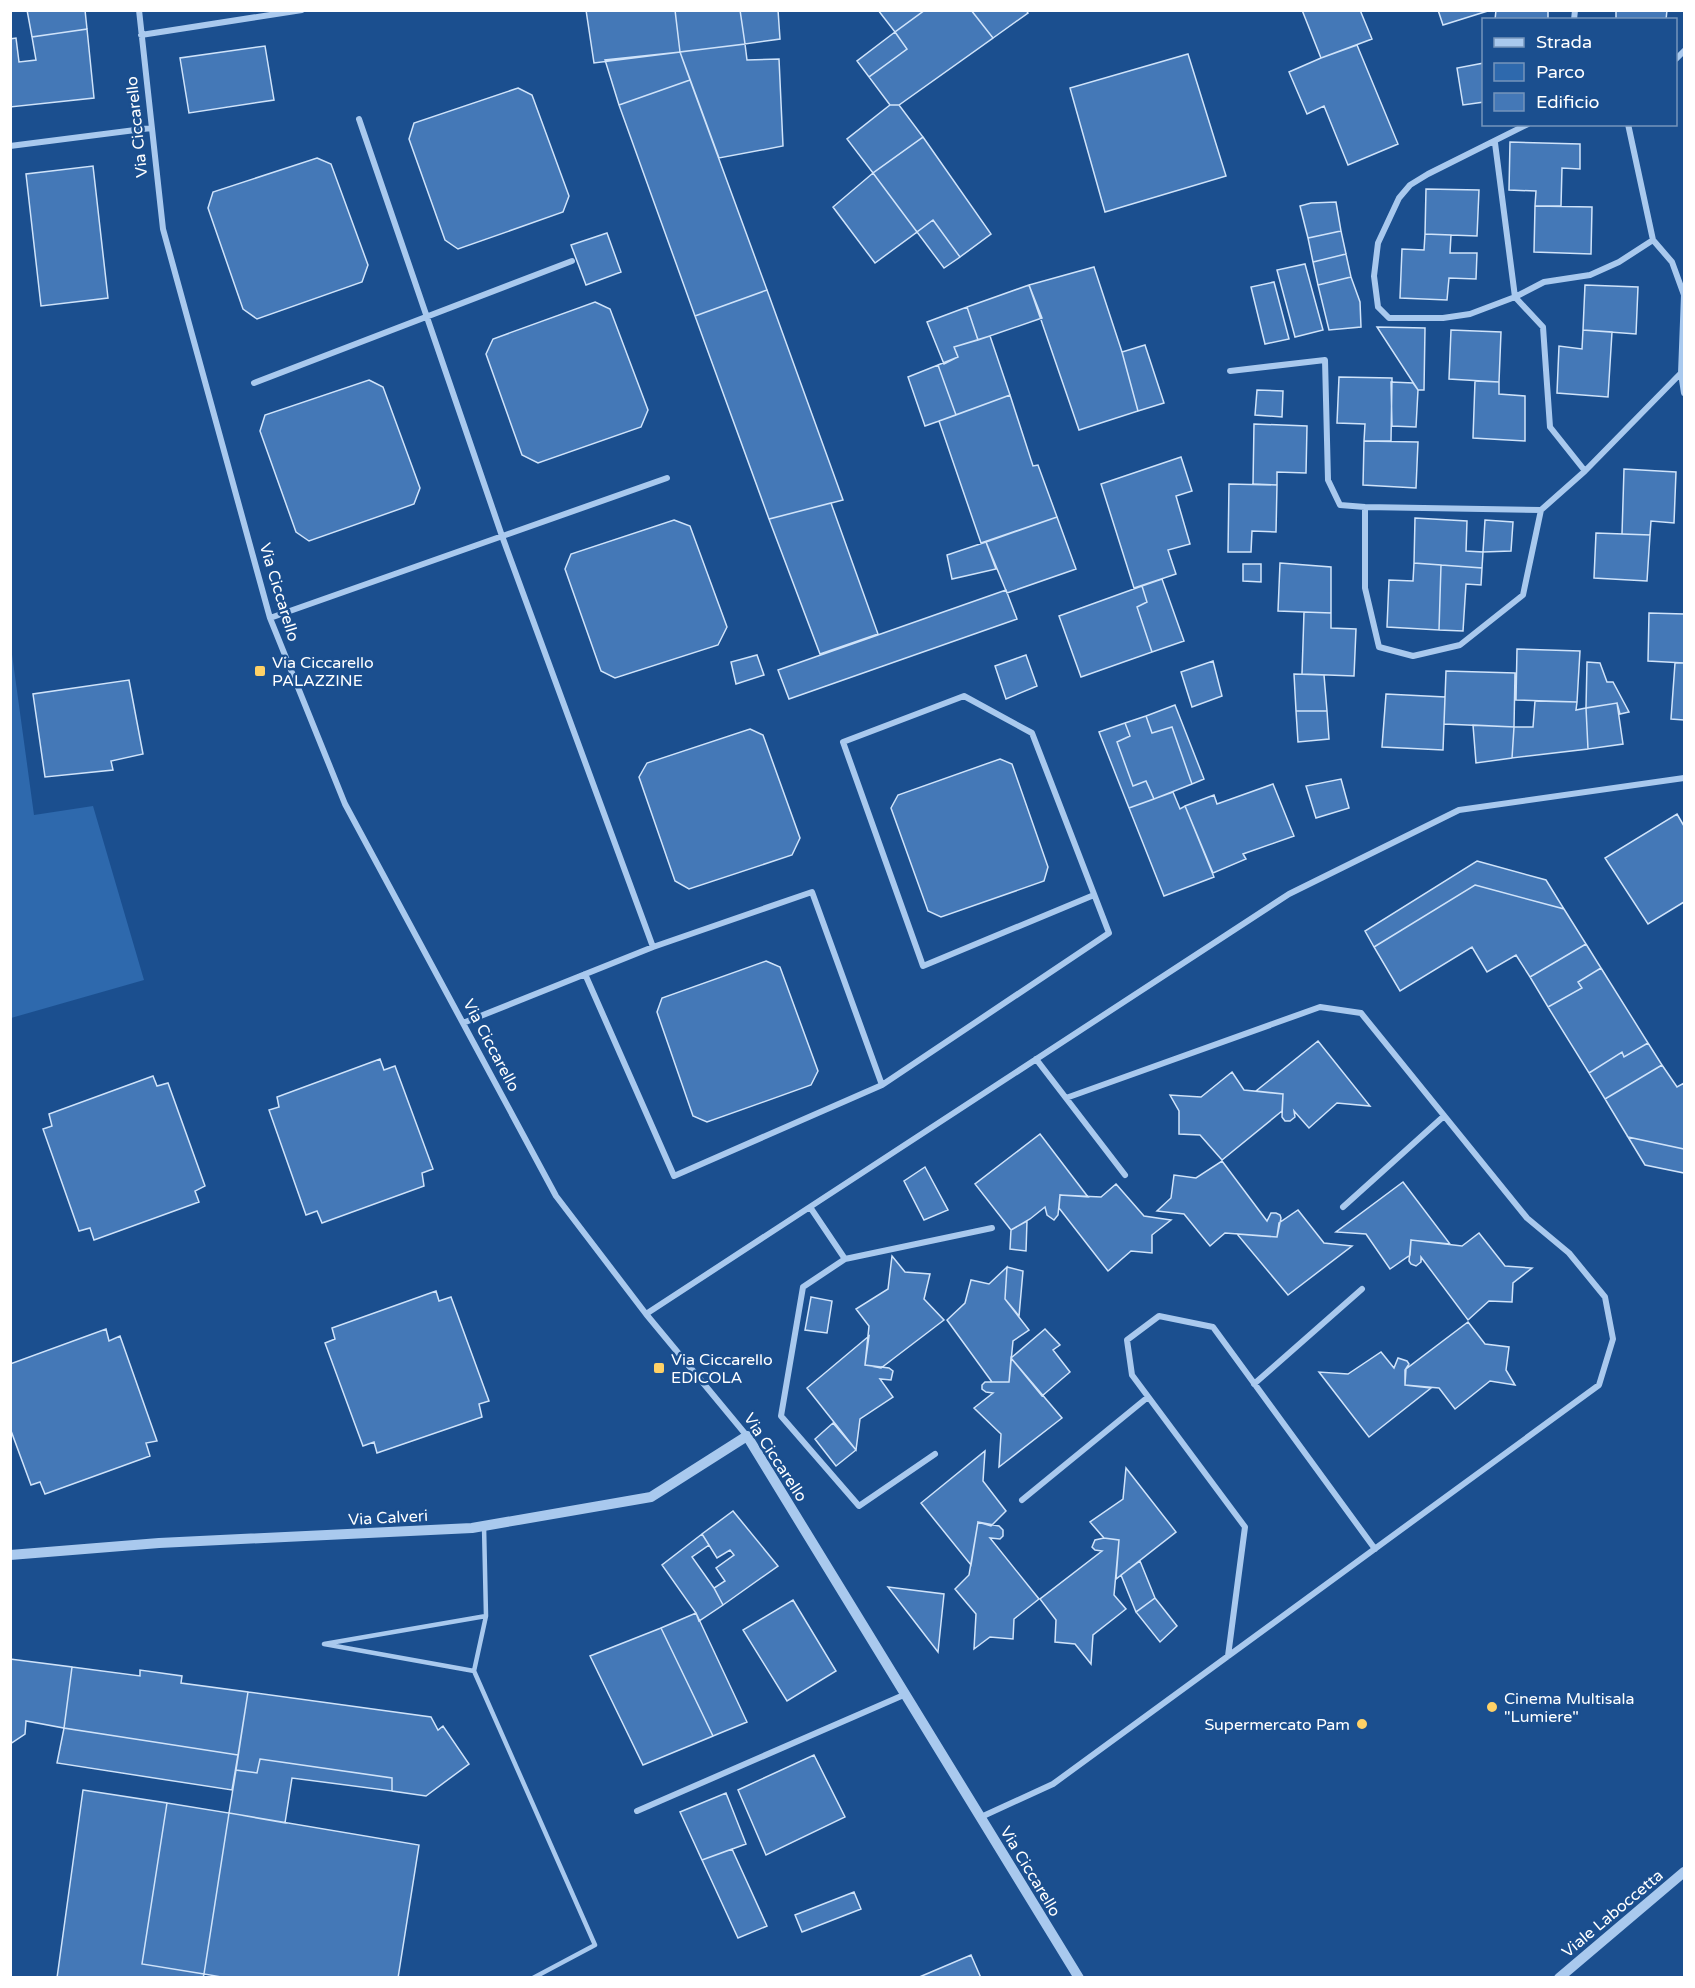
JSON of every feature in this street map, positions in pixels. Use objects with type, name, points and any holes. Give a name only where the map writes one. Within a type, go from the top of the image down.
[{"type":"street","name":"Via Ciccarello","points":[[139,10],[163,229],[270,618],[345,804],[556,1196],[646,1314],[747,1436],[1079,1977]]},
{"type":"street","points":[[141,35],[302,10]]},
{"type":"street","points":[[359,119],[502,536],[653,947]]},
{"type":"street","points":[[1524,126],[1410,185],[1399,198],[1378,243],[1374,276],[1378,307],[1389,318],[1443,318],[1470,314],[1515,297],[1544,282],[1590,275],[1618,262],[1653,240]]},
{"type":"street","points":[[1628,126],[1653,240],[1671,262],[1684,295],[1681,373],[1684,393]]},
{"type":"street","points":[[10,146],[151,128]]},
{"type":"street","points":[[1495,142],[1515,297],[1543,327],[1550,428],[1585,471]]},
{"type":"street","points":[[254,383],[572,261]]},
{"type":"street","points":[[1230,371],[1325,360],[1328,480],[1340,505],[1541,510]]},
{"type":"street","points":[[1365,507],[1365,588],[1379,647],[1413,656],[1460,645],[1523,595],[1541,510],[1585,471],[1681,373]]},
{"type":"street","points":[[270,618],[667,478]]},
{"type":"street","points":[[585,974],[674,1176],[882,1085],[1109,933],[1032,733],[964,696],[843,742],[923,966],[1094,895]]},
{"type":"street","points":[[646,1314],[1289,894],[1460,810],[1684,778]]},
{"type":"street","points":[[463,1023],[653,947],[812,892],[882,1085]]},
{"type":"street","points":[[981,1817],[1053,1784],[1599,1385],[1613,1339],[1605,1298],[1569,1253],[1527,1218],[1360,1012],[1320,1007],[1066,1098]]},
{"type":"street","points":[[1036,1059],[1125,1175]]},
{"type":"street","points":[[1343,1207],[1444,1116]]},
{"type":"street","points":[[810,1207],[844,1258]]},
{"type":"street","points":[[935,1454],[859,1506],[781,1416],[803,1287],[844,1258],[992,1228]]},
{"type":"street","points":[[1254,1384],[1362,1289]]},
{"type":"street","points":[[1228,1656],[1245,1527],[1132,1375],[1127,1340],[1159,1316],[1213,1327],[1375,1549]]},
{"type":"street","points":[[1022,1500],[1148,1397]]},
{"type":"street","name":"Via Calveri","points":[[10,1555],[159,1543],[484,1526],[651,1497],[747,1436]]},
{"type":"street","points":[[637,1811],[906,1694]]},
{"type":"street","name":"Viale Laboccetta","points":[[1558,1977],[1684,1872]]},
{"type":"lane","points":[[484,1526],[486,1616],[474,1671],[595,1945],[533,1977]]},
{"type":"lane","points":[[474,1671],[324,1644],[486,1616]]},
{"type":"green space","points":[[11,647],[34,815],[93,806],[144,980],[11,1018]]},
{"type":"building","points":[[27,10],[85,10],[87,29],[32,37]]},
{"type":"building","points":[[586,10],[675,10],[680,52],[594,63]]},
{"type":"building","points":[[675,10],[740,10],[745,44],[680,52]]},
{"type":"building","points":[[740,10],[778,10],[780,39],[745,44]]},
{"type":"building","points":[[878,10],[925,10],[895,32]]},
{"type":"building","points":[[925,10],[971,10],[993,38],[899,105],[890,105],[869,77],[907,49],[895,32]]},
{"type":"building","points":[[971,10],[1026,10],[1028,13],[993,38]]},
{"type":"building","points":[[1302,10],[1360,10],[1372,39],[1321,58]]},
{"type":"building","points":[[1438,10],[1491,10],[1443,25]]},
{"type":"building","points":[[1496,10],[1548,10],[1548,18],[1495,18]]},
{"type":"building","points":[[1616,10],[1667,10],[1666,18],[1616,18]]},
{"type":"building","points":[[87,29],[94,98],[10,107],[10,39],[16,38],[19,62],[36,60],[32,37]]},
{"type":"building","points":[[895,32],[907,49],[869,77],[857,61]]},
{"type":"building","points":[[745,44],[747,60],[779,59],[783,146],[719,158],[680,52]]},
{"type":"building","points":[[1357,45],[1398,144],[1348,165],[1324,106],[1307,114],[1289,72]]},
{"type":"building","points":[[265,46],[274,100],[189,113],[180,58]]},
{"type":"building","points":[[680,52],[690,80],[619,105],[605,60]]},
{"type":"building","points":[[1188,54],[1226,176],[1105,212],[1070,88]]},
{"type":"building","points":[[1482,63],[1482,102],[1463,105],[1457,68]]},
{"type":"building","points":[[690,80],[767,290],[695,316],[619,105]]},
{"type":"building","points":[[518,88],[532,95],[569,196],[563,212],[458,249],[445,240],[409,139],[414,123]]},
{"type":"building","points":[[890,105],[899,105],[923,137],[873,173],[847,139]]},
{"type":"building","points":[[923,137],[991,234],[960,257],[933,220],[917,232],[873,173]]},
{"type":"building","points":[[1510,142],[1580,144],[1580,169],[1562,168],[1561,206],[1535,206],[1536,191],[1509,190]]},
{"type":"building","points":[[317,158],[331,164],[368,265],[362,282],[257,319],[243,309],[208,208],[213,192]]},
{"type":"building","points":[[93,166],[108,298],[41,306],[26,174]]},
{"type":"building","points":[[873,173],[917,232],[875,263],[833,207]]},
{"type":"building","points":[[1426,189],[1479,190],[1477,236],[1425,234]]},
{"type":"building","points":[[1336,202],[1341,231],[1308,238],[1300,206]]},
{"type":"building","points":[[1535,206],[1592,207],[1591,254],[1534,252]]},
{"type":"building","points":[[933,220],[960,257],[944,268],[917,232]]},
{"type":"building","points":[[1341,231],[1346,254],[1313,262],[1308,238]]},
{"type":"building","points":[[607,233],[621,272],[586,285],[571,245]]},
{"type":"building","points":[[1425,234],[1451,235],[1450,253],[1477,253],[1476,279],[1449,278],[1447,300],[1400,298],[1402,249],[1424,250]]},
{"type":"building","points":[[1346,254],[1351,277],[1318,285],[1313,262]]},
{"type":"building","points":[[1305,264],[1323,330],[1295,337],[1277,270]]},
{"type":"building","points":[[1094,267],[1122,352],[1138,411],[1079,430],[1029,285]]},
{"type":"building","points":[[1351,277],[1360,302],[1361,327],[1329,330],[1318,285]]},
{"type":"building","points":[[1274,282],[1289,339],[1265,344],[1251,287]]},
{"type":"building","points":[[1029,285],[1042,318],[978,340],[967,307]]},
{"type":"building","points":[[1585,285],[1638,287],[1636,334],[1583,330]]},
{"type":"building","points":[[767,290],[843,500],[769,519],[695,316]]},
{"type":"building","points":[[595,302],[610,309],[648,410],[641,427],[538,463],[522,455],[486,354],[493,339]]},
{"type":"building","points":[[967,307],[978,340],[954,347],[958,357],[944,364],[927,322]]},
{"type":"building","points":[[1377,327],[1425,328],[1424,390],[1418,390]]},
{"type":"building","points":[[1451,330],[1501,332],[1499,382],[1449,379]]},
{"type":"building","points":[[1583,330],[1612,332],[1608,397],[1557,393],[1559,346],[1582,349]]},
{"type":"building","points":[[990,336],[1010,395],[956,415],[938,365],[958,357],[954,347]]},
{"type":"building","points":[[1145,345],[1164,403],[1138,411],[1122,352]]},
{"type":"building","points":[[938,365],[956,415],[925,426],[908,377]]},
{"type":"building","points":[[1339,377],[1392,378],[1391,441],[1364,441],[1365,424],[1337,423]]},
{"type":"building","points":[[369,380],[383,387],[420,488],[414,504],[309,541],[296,532],[260,431],[265,415]]},
{"type":"building","points":[[1475,381],[1499,382],[1499,394],[1525,396],[1525,441],[1473,438]]},
{"type":"building","points":[[1391,382],[1413,383],[1418,390],[1416,427],[1392,426]]},
{"type":"building","points":[[1257,390],[1283,391],[1282,417],[1255,415]]},
{"type":"building","points":[[1010,395],[1033,466],[1038,465],[1057,517],[981,543],[939,421]]},
{"type":"building","points":[[1254,424],[1307,426],[1306,473],[1277,472],[1277,485],[1253,484]]},
{"type":"building","points":[[1364,441],[1418,442],[1416,488],[1363,485]]},
{"type":"building","points":[[1181,457],[1192,491],[1176,496],[1190,544],[1168,550],[1176,574],[1134,588],[1101,484]]},
{"type":"building","points":[[1624,469],[1676,472],[1674,523],[1651,521],[1650,535],[1622,534]]},
{"type":"building","points":[[1229,484],[1277,485],[1276,532],[1252,531],[1251,552],[1228,552]]},
{"type":"building","points":[[831,503],[878,634],[820,654],[769,519]]},
{"type":"building","points":[[1057,517],[1076,569],[1007,593],[986,542]]},
{"type":"building","points":[[1415,518],[1467,521],[1466,551],[1483,552],[1482,568],[1414,563]]},
{"type":"building","points":[[674,520],[690,526],[727,627],[718,645],[615,678],[601,671],[565,569],[571,554]]},
{"type":"building","points":[[1485,520],[1513,522],[1511,551],[1483,552]]},
{"type":"building","points":[[1596,533],[1650,535],[1647,581],[1594,578]]},
{"type":"building","points":[[986,542],[996,569],[952,579],[947,555]]},
{"type":"building","points":[[1280,563],[1331,567],[1331,613],[1278,611]]},
{"type":"building","points":[[1414,563],[1441,565],[1439,630],[1387,627],[1389,580],[1413,581]]},
{"type":"building","points":[[1243,564],[1261,564],[1261,582],[1243,581]]},
{"type":"building","points":[[1441,565],[1482,568],[1481,585],[1466,584],[1463,631],[1439,630]]},
{"type":"building","points":[[1162,579],[1184,641],[1152,652],[1137,607],[1147,602],[1142,586]]},
{"type":"building","points":[[1142,586],[1147,602],[1137,607],[1152,652],[1081,677],[1059,616]]},
{"type":"building","points":[[1006,590],[1017,619],[789,699],[778,670]]},
{"type":"building","points":[[1304,612],[1331,613],[1331,628],[1356,629],[1354,676],[1302,674]]},
{"type":"building","points":[[1649,613],[1684,614],[1684,663],[1648,661]]},
{"type":"building","points":[[1517,649],[1580,651],[1577,702],[1516,700]]},
{"type":"building","points":[[757,655],[764,675],[736,684],[731,662]]},
{"type":"building","points":[[1026,655],[1037,686],[1006,699],[995,666]]},
{"type":"building","points":[[1213,661],[1222,696],[1192,707],[1181,672]]},
{"type":"building","points":[[1587,662],[1600,663],[1607,682],[1613,682],[1629,712],[1620,714],[1617,703],[1586,708]]},
{"type":"building","points":[[1675,663],[1684,663],[1684,720],[1671,719]]},
{"type":"building","points":[[1446,671],[1515,673],[1514,727],[1444,724]]},
{"type":"building","points":[[1294,674],[1324,675],[1327,711],[1296,711]]},
{"type":"building","points":[[129,680],[143,754],[111,761],[113,770],[45,777],[33,694]]},
{"type":"building","points":[[1386,694],[1445,697],[1443,750],[1382,747]]},
{"type":"building","points":[[1535,701],[1577,702],[1576,710],[1586,708],[1588,749],[1512,758],[1514,727],[1533,727]]},
{"type":"building","points":[[1617,703],[1623,744],[1588,749],[1586,708]]},
{"type":"building","points":[[1175,705],[1204,779],[1192,784],[1172,727],[1152,733],[1146,716]]},
{"type":"building","points":[[1296,711],[1327,711],[1329,739],[1298,742]]},
{"type":"building","points":[[1146,716],[1152,733],[1172,727],[1192,784],[1154,799],[1146,781],[1133,786],[1117,742],[1130,736],[1125,723]]},
{"type":"building","points":[[1125,723],[1130,736],[1117,742],[1133,786],[1146,781],[1154,799],[1129,808],[1099,732]]},
{"type":"building","points":[[1473,725],[1514,727],[1512,758],[1476,763]]},
{"type":"building","points":[[750,729],[763,735],[800,838],[792,855],[689,889],[675,881],[639,777],[647,763]]},
{"type":"building","points":[[1000,759],[1012,764],[1048,867],[1044,881],[941,917],[928,911],[891,808],[898,795]]},
{"type":"building","points":[[1341,779],[1349,808],[1316,818],[1306,786]]},
{"type":"building","points":[[1273,784],[1294,836],[1243,854],[1246,859],[1213,873],[1185,806],[1214,795],[1217,804]]},
{"type":"building","points":[[1173,792],[1180,809],[1185,806],[1214,877],[1164,896],[1129,808]]},
{"type":"building","points":[[1677,814],[1684,826],[1684,902],[1648,924],[1605,858]]},
{"type":"building","points":[[1477,861],[1546,880],[1564,909],[1475,885],[1374,947],[1365,931]]},
{"type":"building","points":[[1475,885],[1564,909],[1586,944],[1530,977],[1516,955],[1487,972],[1472,947],[1400,991],[1374,947]]},
{"type":"building","points":[[1586,944],[1601,968],[1578,982],[1582,988],[1548,1007],[1530,977]]},
{"type":"building","points":[[766,961],[780,967],[818,1071],[811,1085],[707,1122],[693,1116],[657,1012],[662,998]]},
{"type":"building","points":[[1601,968],[1648,1043],[1624,1057],[1622,1052],[1589,1073],[1548,1007],[1582,988],[1578,982]]},
{"type":"building","points":[[1318,1041],[1370,1106],[1337,1103],[1309,1128],[1294,1111],[1295,1117],[1290,1121],[1285,1121],[1282,1117],[1283,1094],[1256,1091]]},
{"type":"building","points":[[1648,1043],[1662,1065],[1605,1099],[1589,1073],[1622,1052],[1624,1057]]},
{"type":"building","points":[[380,1059],[384,1070],[395,1066],[433,1169],[422,1173],[424,1186],[322,1223],[317,1211],[306,1215],[269,1110],[279,1107],[277,1097]]},
{"type":"building","points":[[1662,1065],[1677,1087],[1684,1083],[1684,1149],[1628,1137],[1605,1099]]},
{"type":"building","points":[[1232,1072],[1244,1090],[1283,1094],[1282,1111],[1222,1160],[1200,1135],[1179,1134],[1179,1111],[1170,1095],[1201,1097]]},
{"type":"building","points":[[153,1076],[157,1086],[168,1083],[205,1186],[195,1191],[199,1202],[94,1240],[90,1228],[79,1231],[43,1129],[52,1126],[49,1114]]},
{"type":"building","points":[[1040,1134],[1088,1197],[1060,1195],[1058,1215],[1054,1220],[1047,1215],[1045,1207],[1011,1230],[975,1184]]},
{"type":"building","points":[[1628,1137],[1684,1149],[1684,1173],[1645,1165]]},
{"type":"building","points":[[1222,1161],[1267,1221],[1271,1213],[1280,1215],[1277,1237],[1225,1233],[1210,1246],[1184,1214],[1157,1211],[1171,1198],[1174,1175],[1196,1178]]},
{"type":"building","points":[[925,1167],[948,1210],[924,1220],[904,1181]]},
{"type":"building","points":[[1403,1182],[1450,1244],[1411,1240],[1410,1255],[1390,1269],[1366,1234],[1336,1232]]},
{"type":"building","points":[[1116,1184],[1144,1216],[1171,1220],[1152,1235],[1152,1253],[1131,1251],[1108,1271],[1059,1208],[1060,1195],[1101,1197]]},
{"type":"building","points":[[1298,1210],[1324,1243],[1352,1246],[1288,1295],[1237,1234],[1277,1237],[1279,1223]]},
{"type":"building","points":[[1027,1221],[1026,1251],[1010,1249],[1011,1230]]},
{"type":"building","points":[[1479,1233],[1505,1266],[1532,1268],[1513,1283],[1512,1302],[1489,1301],[1468,1320],[1421,1257],[1421,1262],[1416,1266],[1411,1264],[1409,1261],[1411,1240],[1462,1246]]},
{"type":"building","points":[[892,1256],[905,1272],[930,1274],[924,1299],[944,1320],[881,1368],[865,1365],[869,1326],[856,1309],[888,1289]]},
{"type":"building","points":[[1007,1267],[1005,1299],[1029,1330],[1013,1341],[1009,1382],[992,1382],[947,1320],[965,1303],[971,1280],[989,1284]]},
{"type":"building","points":[[1007,1267],[1023,1271],[1019,1316],[1005,1299]]},
{"type":"building","points":[[436,1291],[439,1301],[451,1297],[489,1401],[479,1404],[482,1417],[377,1453],[374,1442],[363,1446],[325,1343],[335,1339],[332,1328]]},
{"type":"building","points":[[811,1297],[832,1301],[827,1333],[805,1330]]},
{"type":"building","points":[[1468,1322],[1485,1344],[1509,1347],[1506,1370],[1515,1385],[1490,1381],[1455,1409],[1439,1388],[1405,1385],[1406,1369]]},
{"type":"building","points":[[106,1329],[109,1341],[120,1336],[157,1441],[146,1443],[150,1456],[45,1494],[40,1482],[31,1485],[10,1428],[10,1364]]},
{"type":"building","points":[[1045,1329],[1060,1345],[1053,1350],[1070,1372],[1042,1396],[1011,1358]]},
{"type":"building","points":[[869,1336],[865,1365],[889,1368],[893,1371],[891,1380],[880,1379],[893,1397],[860,1419],[856,1450],[807,1388]]},
{"type":"building","points":[[1381,1352],[1394,1368],[1398,1358],[1407,1361],[1409,1364],[1405,1370],[1405,1385],[1431,1388],[1369,1437],[1319,1372],[1348,1374]]},
{"type":"building","points":[[1011,1358],[1062,1418],[999,1467],[1001,1434],[974,1408],[993,1393],[982,1389],[985,1382],[1009,1382]]},
{"type":"building","points":[[833,1423],[856,1450],[836,1466],[815,1439]]},
{"type":"building","points":[[985,1451],[983,1481],[1006,1511],[991,1526],[978,1522],[971,1565],[921,1503]]},
{"type":"building","points":[[1126,1468],[1176,1532],[1116,1579],[1119,1540],[1104,1538],[1090,1522],[1123,1499]]},
{"type":"building","points":[[733,1511],[778,1566],[723,1605],[714,1588],[725,1581],[716,1568],[734,1555],[730,1550],[717,1558],[702,1534]]},
{"type":"building","points":[[978,1522],[999,1526],[1003,1530],[1003,1536],[1000,1539],[990,1538],[1039,1599],[1014,1619],[1013,1639],[990,1637],[974,1649],[976,1614],[955,1589],[969,1575]]},
{"type":"building","points":[[702,1534],[709,1545],[692,1557],[723,1605],[699,1621],[696,1613],[662,1565]]},
{"type":"building","points":[[1104,1538],[1119,1540],[1114,1595],[1126,1609],[1093,1635],[1091,1664],[1075,1644],[1055,1642],[1056,1620],[1040,1599],[1102,1551],[1092,1547],[1095,1540]]},
{"type":"building","points":[[1140,1561],[1155,1598],[1136,1612],[1121,1575]]},
{"type":"building","points":[[888,1587],[944,1594],[938,1652]]},
{"type":"building","points":[[1155,1598],[1177,1626],[1160,1642],[1136,1612]]},
{"type":"building","points":[[793,1600],[836,1671],[787,1701],[743,1630]]},
{"type":"building","points":[[696,1613],[747,1722],[713,1736],[661,1628]]},
{"type":"building","points":[[661,1628],[713,1736],[643,1765],[590,1656]]},
{"type":"building","points":[[10,1659],[72,1667],[64,1728],[26,1721],[25,1734],[10,1744]]},
{"type":"building","points":[[72,1667],[140,1676],[140,1670],[182,1676],[181,1683],[248,1692],[238,1755],[64,1728]]},
{"type":"building","points":[[248,1692],[431,1717],[438,1730],[443,1726],[469,1764],[426,1796],[392,1791],[392,1778],[260,1759],[257,1773],[236,1770]]},
{"type":"building","points":[[64,1728],[238,1755],[232,1790],[57,1763]]},
{"type":"building","points":[[814,1755],[845,1817],[766,1855],[738,1790]]},
{"type":"building","points":[[260,1759],[392,1778],[392,1791],[292,1778],[285,1823],[229,1813],[236,1770],[257,1773]]},
{"type":"building","points":[[83,1790],[167,1803],[142,1964],[204,1974],[203,1978],[57,1978]]},
{"type":"building","points":[[726,1793],[746,1844],[702,1860],[680,1812]]},
{"type":"building","points":[[167,1803],[229,1813],[204,1974],[142,1964]]},
{"type":"building","points":[[229,1813],[419,1845],[398,1978],[227,1978],[204,1974]]},
{"type":"building","points":[[732,1849],[767,1926],[738,1938],[702,1860]]},
{"type":"building","points":[[854,1892],[861,1909],[802,1932],[795,1915]]},
{"type":"building","points":[[971,1955],[981,1978],[917,1978]]},
{"type":"place","name":"Via Ciccarello PALAZZINE","points":[[260,671]]},
{"type":"place","name":"Via Ciccarello EDICOLA","points":[[659,1368]]},
{"type":"place","name":"Cinema Multisala \"Lumiere\"","points":[[1492,1707]]},
{"type":"place","name":"Supermercato Pam","points":[[1362,1724]]}]
